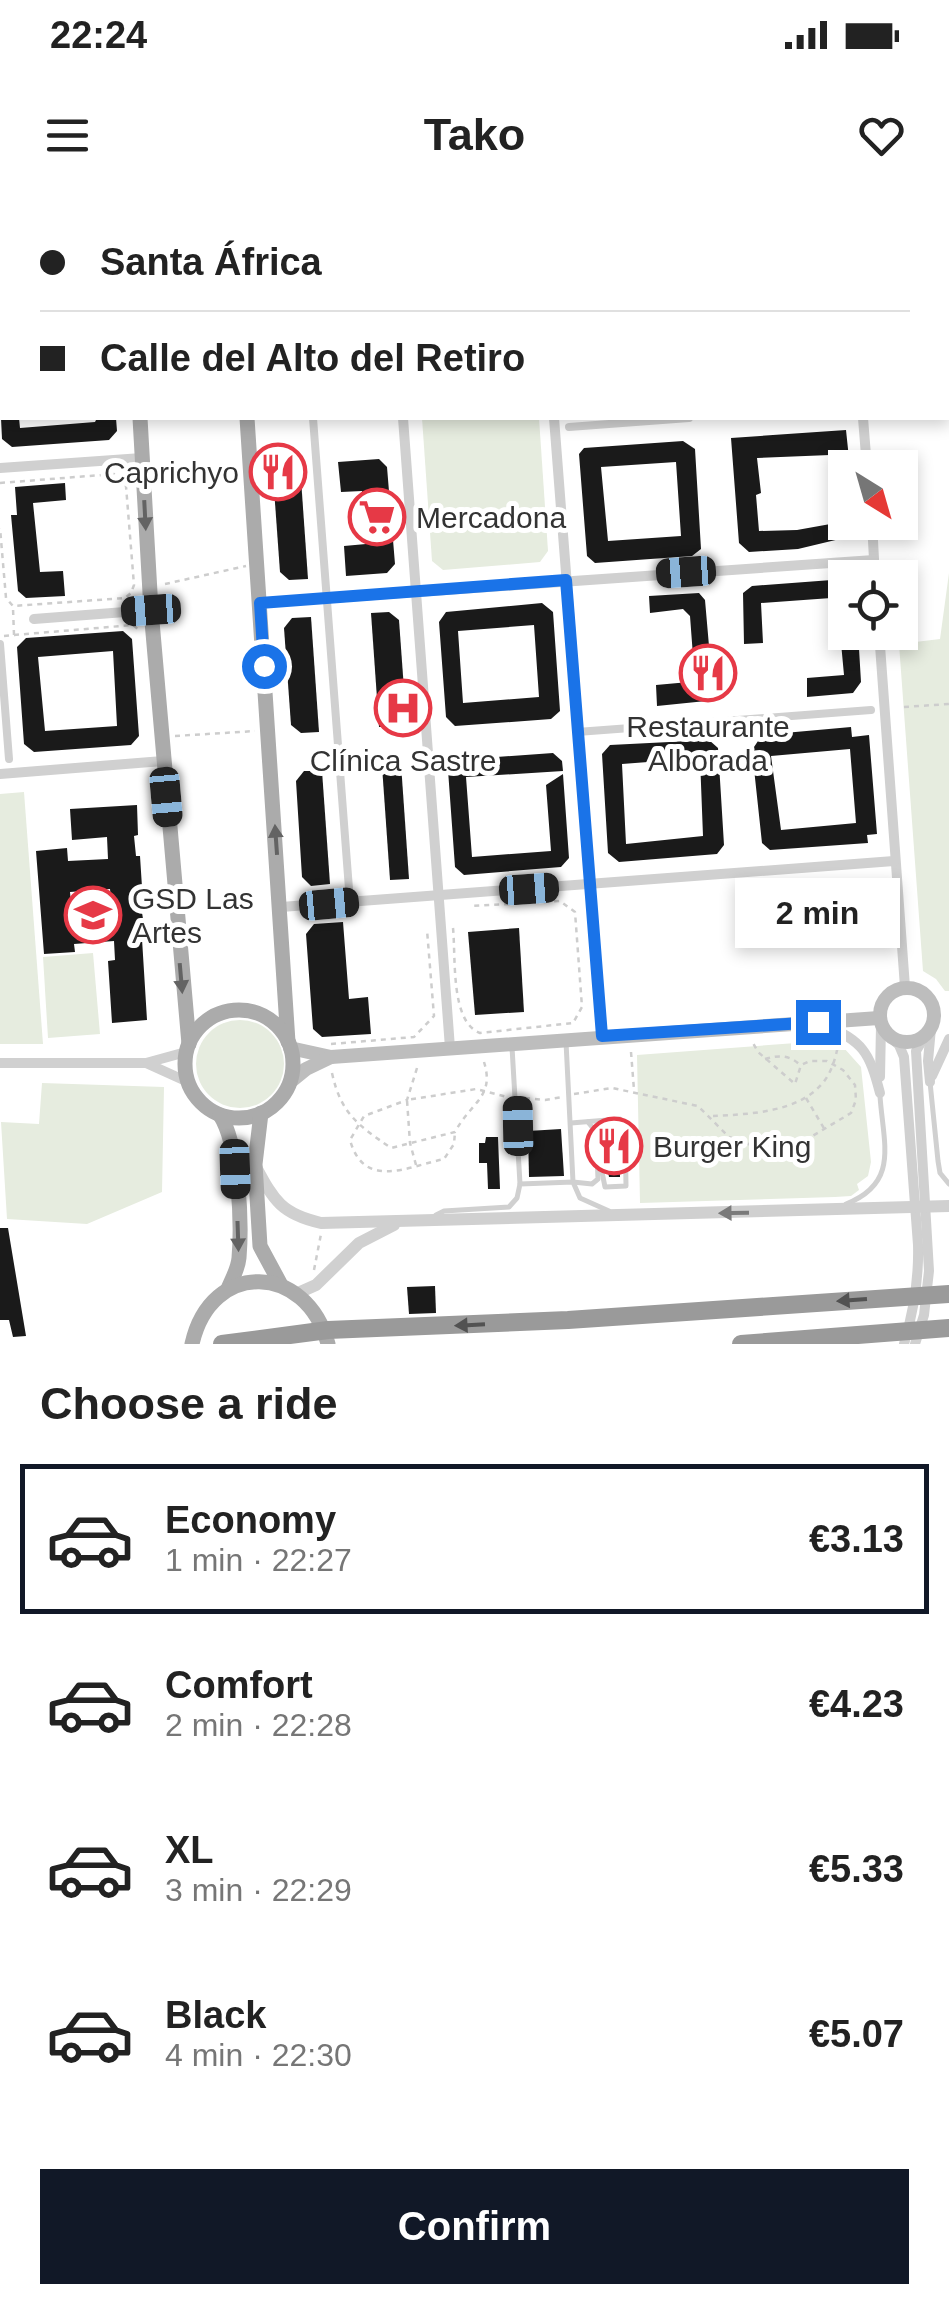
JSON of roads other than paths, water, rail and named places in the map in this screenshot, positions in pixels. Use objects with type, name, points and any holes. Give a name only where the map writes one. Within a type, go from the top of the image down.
[{"type":"highway","points":[[222,1344],[328,1330],[568,1320],[949,1294]]},
{"type":"highway","points":[[741,1344],[949,1328]]},
{"type":"main road","points":[[140,420],[188,1082],[195,1096],[220,1115],[232,1141],[238,1241],[237,1269],[228,1289],[203,1314],[193,1339]]},
{"type":"main road","points":[[220,1115],[248,1118],[261,1114],[283,1095],[293,1065],[247,420]]},
{"type":"main road","points":[[188,1048],[208,1020],[238,1010],[268,1019],[289,1045],[331,1050],[450,1048],[818,1022],[882,1026],[894,1039],[911,1042],[935,1022],[928,997],[914,988],[896,989],[883,1000],[882,1026]]},
{"type":"main road","points":[[290,1082],[331,1050]]},
{"type":"main road","points":[[261,1114],[255,1164],[260,1246],[281,1285]]},
{"type":"main road","points":[[228,1289],[257,1280],[298,1293],[318,1315],[328,1344]]},
{"type":"street","points":[[313,420],[350,902]]},
{"type":"street","points":[[404,420],[450,1048]]},
{"type":"street","points":[[554,420],[602,1036]]},
{"type":"street","points":[[569,426],[659,420]]},
{"type":"street","points":[[863,420],[866,450]]},
{"type":"street","points":[[0,468],[142,458]]},
{"type":"street","points":[[873,540],[874,560]]},
{"type":"street","points":[[260,603],[828,563]]},
{"type":"street","points":[[34,618],[151,610]]},
{"type":"street","points":[[0,644],[9,759]]},
{"type":"street","points":[[880,650],[905,987]]},
{"type":"street","points":[[577,732],[871,710]]},
{"type":"street","points":[[0,774],[164,761]]},
{"type":"street","points":[[281,908],[894,861]]},
{"type":"street","points":[[818,1022],[854,1038],[871,1058],[880,1092]]},
{"type":"street","points":[[904,1344],[914,1311],[919,1272],[911,1063],[935,1022]]},
{"type":"street","points":[[930,1082],[928,1061],[935,1022]]},
{"type":"street","points":[[882,1026],[911,1063],[929,1271],[924,1316],[915,1344]]},
{"type":"street","points":[[880,1092],[882,1026]]},
{"type":"street","points":[[930,1082],[949,1039]]},
{"type":"street","points":[[0,1063],[146,1062],[188,1048]]},
{"type":"street","points":[[146,1062],[188,1082]]},
{"type":"street","points":[[255,1164],[274,1198],[297,1217],[321,1223],[949,1206]]},
{"type":"street","points":[[298,1293],[316,1285],[360,1244],[400,1221]]},
{"type":"lane","points":[[566,1039],[573,1182],[580,1198],[588,1204],[622,1215]]},
{"type":"lane","points":[[426,1220],[444,1211],[510,1207],[516,1198],[520,1184],[518,1098],[512,1043]]},
{"type":"lane","points":[[930,1082],[940,1173],[949,1184]]},
{"type":"lane","points":[[831,1210],[863,1198],[878,1186],[885,1169],[880,1092]]},
{"type":"lane","points":[[572,1123],[620,1119],[625,1124],[626,1186],[606,1187],[602,1183],[603,1162],[598,1155]]},
{"type":"lane","points":[[520,1184],[596,1182],[596,1132],[588,1122]]},
{"type":"place","name":"Caprichyo","points":[[278,472]]},
{"type":"place","name":"Mercadona","points":[[377,517]]},
{"type":"place","name":"Restaurante Alborada","points":[[708,673]]},
{"type":"place","name":"Clínica Sastre","points":[[403,708]]},
{"type":"place","name":"GSD Las Artes","points":[[93,915]]},
{"type":"place","name":"Burger King","points":[[614,1146]]}]
